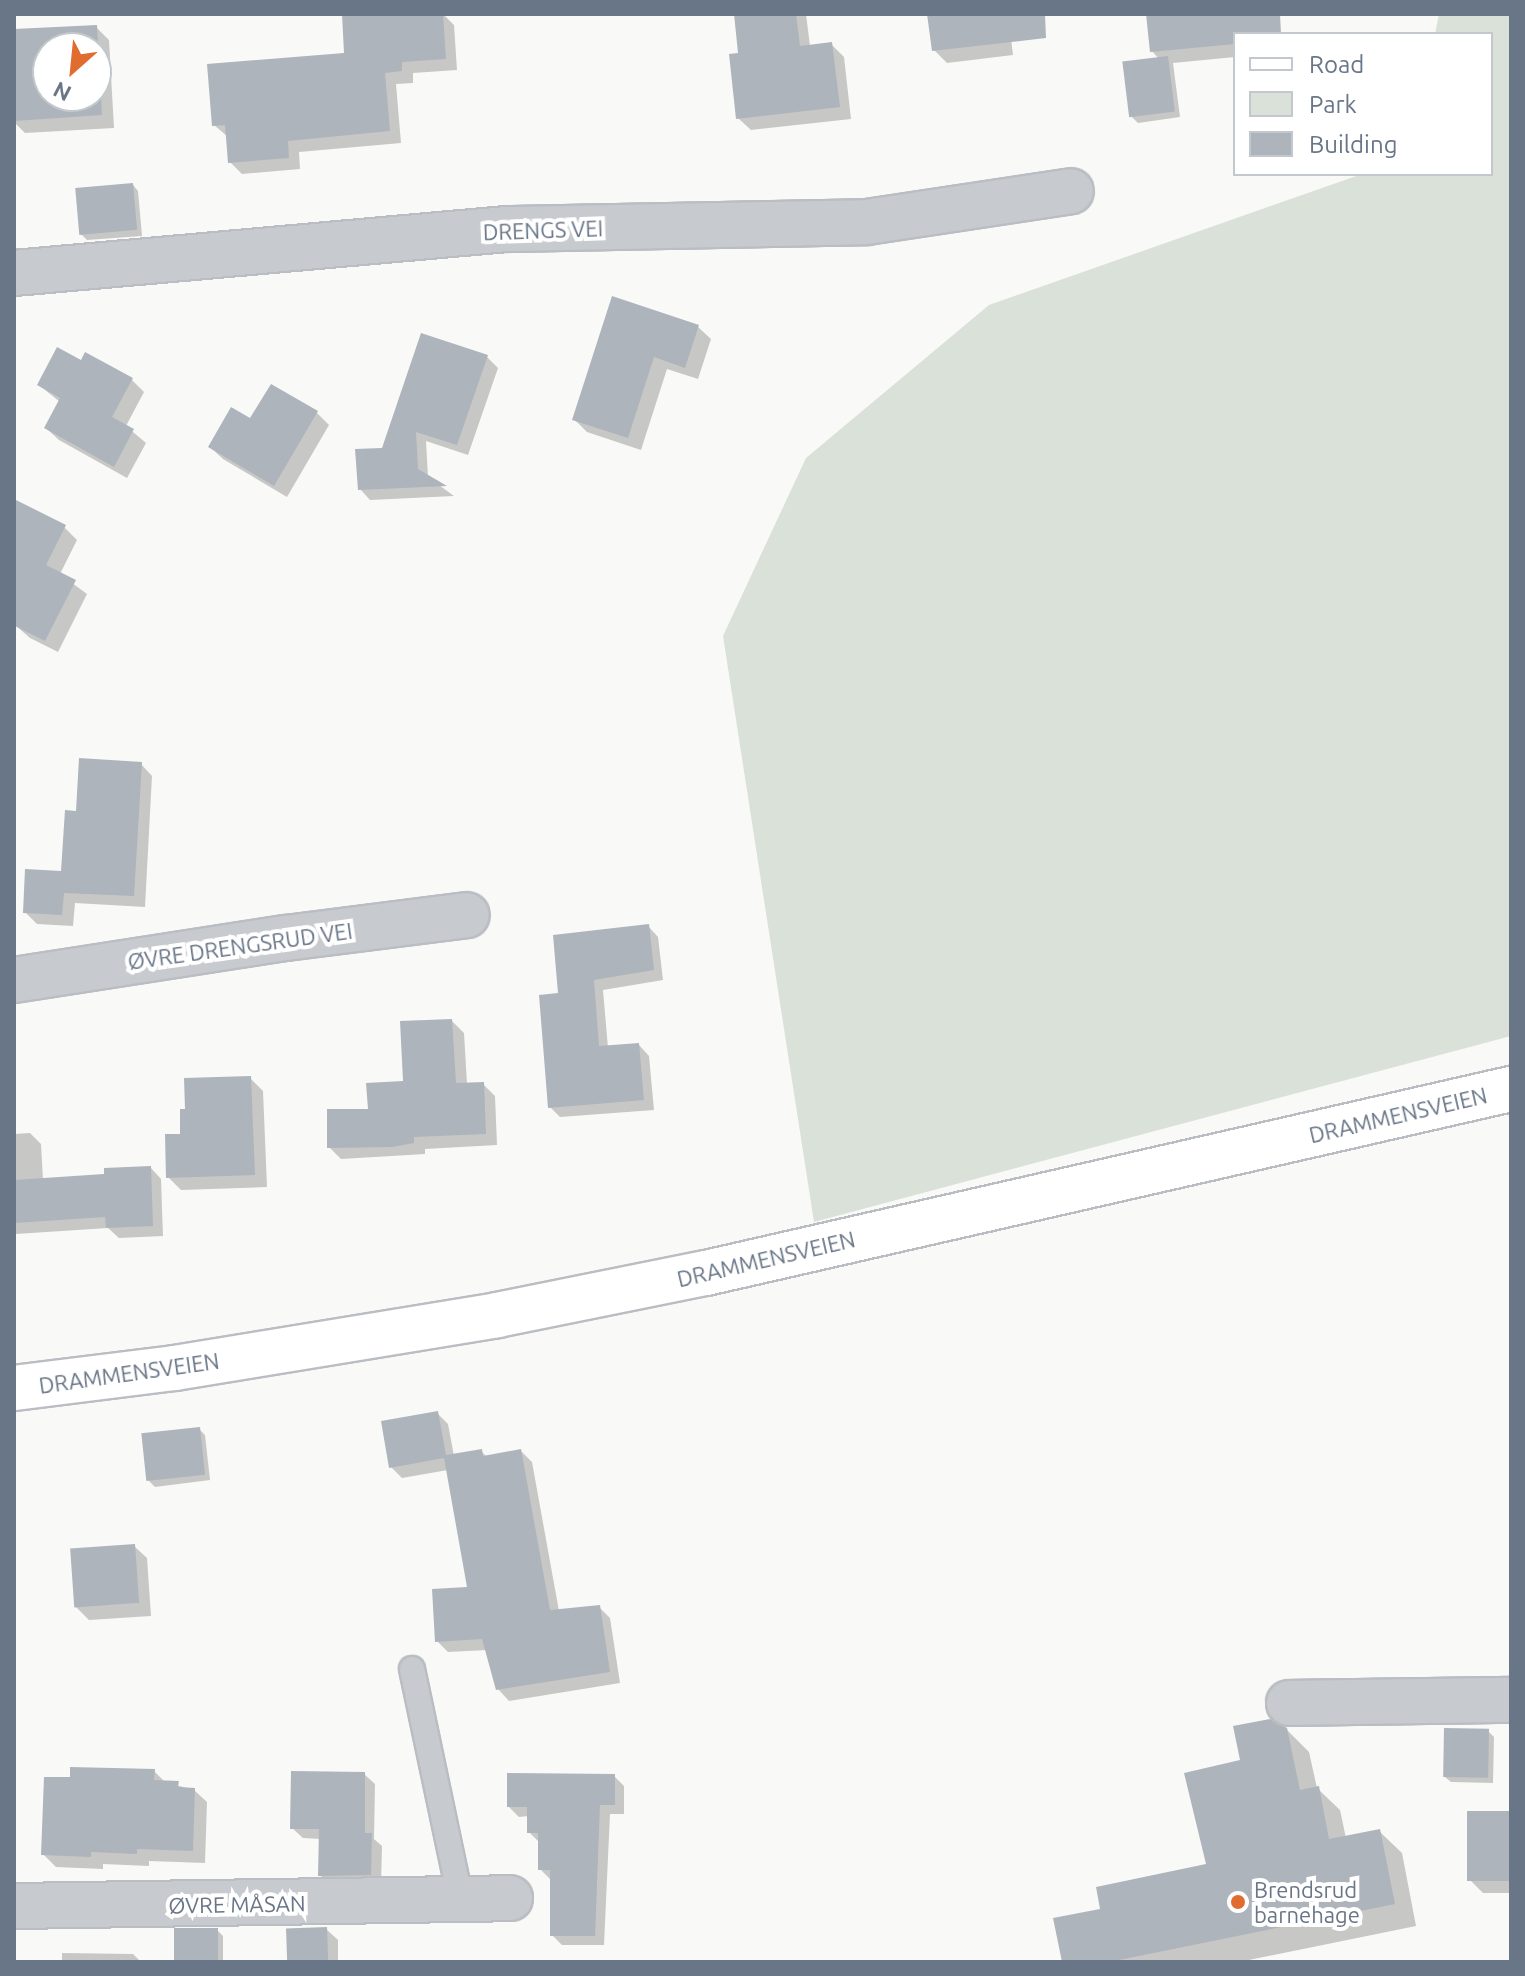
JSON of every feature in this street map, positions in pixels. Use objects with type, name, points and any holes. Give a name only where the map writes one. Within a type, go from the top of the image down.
[{"type":"main road","name":"DRAMMENSVEIEN","points":[[14,1388],[175,1368],[497,1315],[706,1273],[1511,1089]]},
{"type":"street","name":"DRENGS VEI","points":[[14,273],[507,229],[867,222],[1071,191]]},
{"type":"street","name":"ØVRE DRENGSRUD VEI","points":[[14,980],[286,938],[467,915]]},
{"type":"street","points":[[1289,1703],[1511,1700]]},
{"type":"street","name":"ØVRE MÅSAN","points":[[14,1906],[510,1898]]},
{"type":"lane","points":[[412,1669],[461,1901]]},
{"type":"green space","points":[[1439,14],[1511,14],[1511,1036],[814,1222],[723,636],[806,458],[989,305],[1356,176],[1493,176],[1493,32],[1435,32]]},
{"type":"building","points":[[342,14],[443,14],[446,59],[402,62],[402,71],[385,73],[390,131],[288,141],[289,158],[228,163],[225,125],[212,126],[207,64],[344,53]]},
{"type":"building","points":[[734,14],[796,14],[800,46],[832,42],[840,107],[736,119],[729,54],[738,53]]},
{"type":"building","points":[[927,14],[1045,14],[1046,38],[932,51]]},
{"type":"building","points":[[1146,14],[1280,14],[1281,32],[1233,32],[1233,44],[1150,52]]},
{"type":"building","points":[[97,25],[97,32],[32,32],[32,112],[102,112],[102,115],[14,121],[14,29]]},
{"type":"building","points":[[1168,56],[1175,112],[1129,117],[1122,62]]},
{"type":"building","points":[[133,183],[137,230],[79,235],[75,188]]},
{"type":"building","points":[[612,296],[699,325],[685,368],[654,357],[628,438],[572,420]]},
{"type":"building","points":[[421,333],[488,355],[457,445],[416,432],[418,469],[447,486],[358,490],[355,449],[382,448]]},
{"type":"building","points":[[57,347],[81,360],[85,352],[133,378],[112,417],[134,429],[114,467],[44,428],[60,398],[37,385]]},
{"type":"building","points":[[271,384],[318,411],[274,486],[208,447],[231,407],[250,418]]},
{"type":"building","points":[[14,499],[66,525],[46,565],[76,580],[45,641],[15,626],[14,629]]},
{"type":"building","points":[[79,758],[142,762],[134,896],[64,893],[62,915],[23,913],[25,869],[61,871],[65,810],[76,811]]},
{"type":"building","points":[[649,924],[654,970],[594,980],[599,1046],[639,1043],[644,1100],[548,1108],[539,995],[558,993],[553,935]]},
{"type":"building","points":[[452,1019],[456,1083],[484,1082],[486,1134],[414,1137],[414,1143],[392,1147],[327,1148],[327,1109],[368,1109],[366,1083],[403,1081],[400,1021]]},
{"type":"building","points":[[251,1076],[255,1175],[166,1178],[165,1134],[180,1134],[180,1109],[185,1109],[184,1078]]},
{"type":"building","points":[[151,1166],[153,1226],[106,1228],[105,1217],[14,1223],[14,1180],[104,1174],[104,1168]]},
{"type":"building","points":[[438,1411],[446,1455],[482,1449],[483,1456],[521,1449],[550,1610],[600,1605],[610,1672],[496,1690],[482,1639],[435,1642],[432,1589],[467,1587],[444,1458],[389,1468],[381,1421]]},
{"type":"building","points":[[200,1427],[205,1475],[146,1481],[141,1433]]},
{"type":"building","points":[[135,1544],[139,1603],[74,1607],[70,1549]]},
{"type":"building","points":[[1270,1719],[1287,1728],[1300,1790],[1319,1786],[1329,1839],[1380,1829],[1395,1904],[1109,1962],[1062,1962],[1053,1918],[1100,1909],[1096,1887],[1206,1864],[1184,1773],[1240,1760],[1233,1726]]},
{"type":"building","points":[[1444,1728],[1489,1729],[1488,1778],[1443,1777]]},
{"type":"building","points":[[70,1767],[155,1769],[154,1780],[179,1781],[178,1787],[195,1788],[193,1851],[137,1849],[137,1854],[91,1852],[91,1857],[41,1855],[44,1777],[70,1777]]},
{"type":"building","points":[[291,1771],[365,1772],[365,1833],[372,1833],[371,1875],[318,1876],[319,1829],[290,1829]]},
{"type":"building","points":[[507,1773],[615,1774],[615,1805],[600,1805],[595,1936],[550,1936],[550,1870],[538,1870],[538,1833],[527,1833],[527,1807],[507,1807]]},
{"type":"building","points":[[1467,1811],[1511,1811],[1511,1881],[1467,1881]]},
{"type":"building","points":[[327,1927],[328,1962],[287,1962],[286,1928]]},
{"type":"building","points":[[174,1928],[218,1928],[218,1962],[174,1962]]},
{"type":"place","name":"Brendsrud barnehage","points":[[1238,1902]]}]
